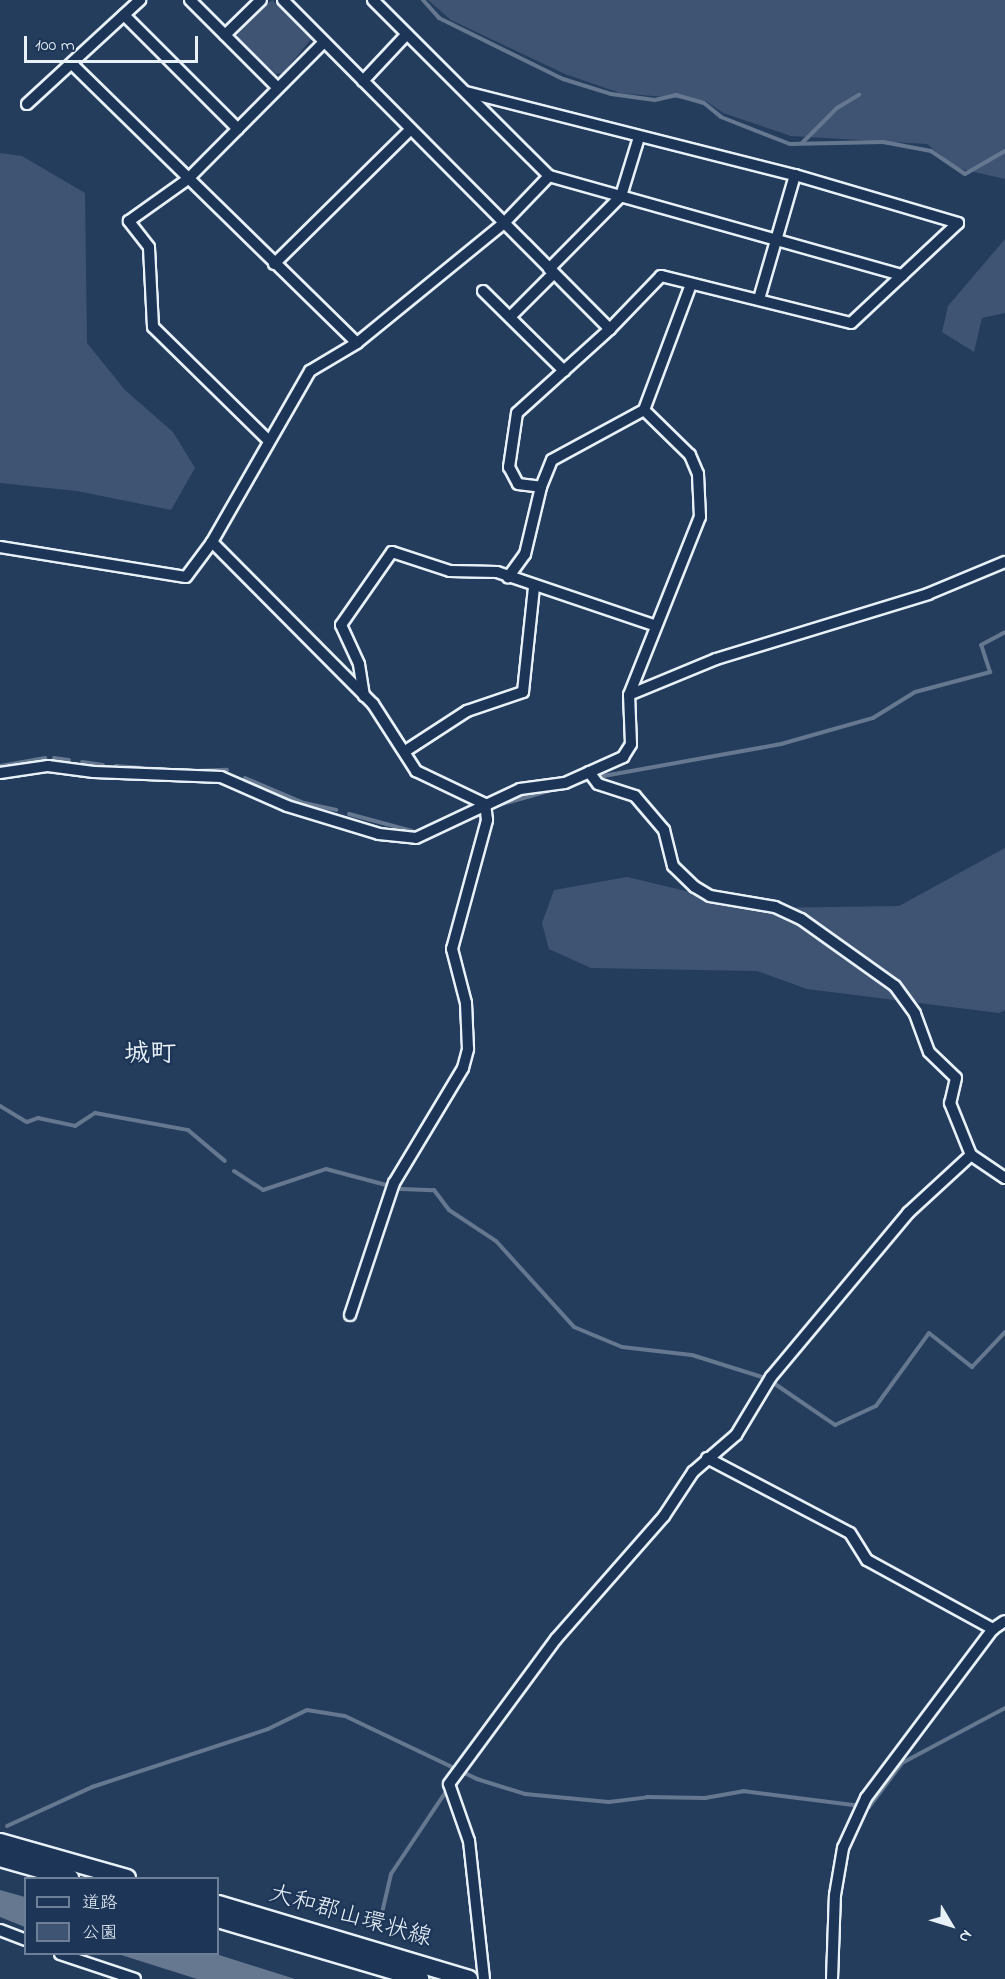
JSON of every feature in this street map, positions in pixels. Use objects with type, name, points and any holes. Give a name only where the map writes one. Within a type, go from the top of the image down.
[{"type":"main road","points":[[0,1842],[123,1877]]},
{"type":"main road","points":[[0,1858],[66,1877]]},
{"type":"main road","name":"大和郡山環状線","points":[[219,1904],[469,1979]]},
{"type":"main road","name":"大和郡山環状線","points":[[219,1919],[420,1979]]},
{"type":"street","points":[[190,0],[278,88]]},
{"type":"street","points":[[225,35],[261,0]]},
{"type":"street","points":[[283,0],[610,329]]},
{"type":"street","points":[[373,0],[549,176],[902,275]]},
{"type":"street","points":[[27,104],[73,65],[138,1]]},
{"type":"street","points":[[124,15],[238,129]]},
{"type":"street","points":[[363,81],[406,34]]},
{"type":"street","points":[[268,440],[153,327],[149,247],[129,221],[188,179],[324,42]]},
{"type":"street","points":[[73,65],[357,343]]},
{"type":"street","points":[[466,92],[795,175],[958,223],[851,323],[661,276],[610,329],[518,413],[509,466],[518,484],[541,487]]},
{"type":"street","points":[[274,264],[411,129]]},
{"type":"street","points":[[510,317],[621,196],[639,137]]},
{"type":"street","points":[[759,299],[795,175]]},
{"type":"street","points":[[0,547],[179,578],[191,572],[212,542],[268,440],[310,371],[357,343],[504,223],[549,176]]},
{"type":"street","points":[[508,577],[525,554],[541,487],[552,460],[644,410],[691,284]]},
{"type":"street","points":[[483,291],[564,371]]},
{"type":"street","points":[[0,773],[48,765],[221,777],[287,806],[379,834],[416,838],[520,789],[565,783],[592,776],[623,757],[631,744],[629,695],[654,625],[678,578],[700,517],[698,474],[690,455],[644,410]]},
{"type":"street","points":[[212,542],[364,696],[406,750],[416,771],[484,804]]},
{"type":"street","points":[[364,696],[359,664],[341,625],[392,552],[450,571],[484,570],[654,625]]},
{"type":"street","points":[[629,695],[716,659],[917,598],[1005,562]]},
{"type":"street","points":[[406,750],[467,711],[523,692],[527,621],[534,588]]},
{"type":"street","points":[[592,776],[635,796],[664,830],[674,866],[695,887],[710,896],[775,907],[801,919],[895,986],[915,1014],[929,1052],[956,1078],[950,1103],[971,1155],[1005,1178]]},
{"type":"street","points":[[350,1315],[392,1186],[463,1068],[468,1049],[466,1003],[452,949],[487,820],[484,804]]},
{"type":"street","points":[[484,1979],[471,1851],[454,1779],[556,1639],[664,1516],[707,1458],[736,1435],[771,1377],[874,1251],[971,1155]]},
{"type":"street","points":[[707,1458],[850,1533],[867,1560],[993,1629]]},
{"type":"street","points":[[832,1979],[835,1895],[843,1848],[866,1798],[993,1629],[1005,1622]]},
{"type":"street","points":[[0,1930],[24,1939]]},
{"type":"street","points":[[66,1955],[135,1979]]},
{"type":"green space","points":[[272,0],[312,38],[283,73],[276,74],[237,38],[239,28]]},
{"type":"green space","points":[[428,0],[1005,0],[1005,179],[957,168],[927,144],[791,136],[723,113],[706,101],[620,93],[565,74],[451,20]]},
{"type":"green space","points":[[0,153],[22,156],[85,193],[87,343],[125,390],[173,432],[195,468],[171,510],[77,491],[0,483]]},
{"type":"green space","points":[[1005,239],[1005,313],[982,318],[974,352],[942,332],[948,306]]},
{"type":"green space","points":[[1005,848],[1005,1010],[999,1013],[807,989],[757,971],[591,968],[549,949],[542,923],[554,890],[627,877],[757,908],[899,906]]},
{"type":"shaded area","points":[[0,1890],[24,1897],[24,1927],[0,1917]]},
{"type":"shaded area","points":[[121,1955],[219,1955],[295,1979],[197,1979]]},
{"type":"waterway","points":[[423,0],[439,18],[563,79],[611,94],[655,100],[676,95],[704,103],[721,117],[790,144],[883,142],[931,151],[965,174],[1005,151]]},
{"type":"waterway","points":[[802,143],[837,108],[859,95]]},
{"type":"waterway","points":[[495,806],[598,777],[781,744],[873,718],[915,692],[990,672],[981,645],[1005,632]]},
{"type":"waterway","points":[[0,766],[45,758]]},
{"type":"waterway","points":[[54,758],[69,760]]},
{"type":"waterway","points":[[82,762],[103,765]]},
{"type":"waterway","points":[[116,766],[167,770]]},
{"type":"waterway","points":[[192,771],[227,770]]},
{"type":"waterway","points":[[245,778],[304,803],[336,810]]},
{"type":"waterway","points":[[349,814],[412,831]]},
{"type":"waterway","points":[[0,1106],[27,1122],[38,1118],[75,1126],[95,1113],[188,1130],[225,1161]]},
{"type":"waterway","points":[[234,1171],[263,1190],[326,1169],[401,1189],[434,1190],[449,1210],[496,1241],[574,1327],[622,1347],[692,1355],[765,1378]]},
{"type":"waterway","points":[[775,1384],[835,1425],[876,1406],[929,1333],[972,1367],[1005,1332]]},
{"type":"waterway","points":[[7,1826],[92,1787],[268,1729],[307,1710],[345,1716],[477,1779],[525,1794],[609,1802],[647,1797],[705,1798],[743,1791],[869,1807],[902,1763],[1005,1708]]},
{"type":"waterway","points":[[379,1926],[391,1874],[449,1787]]},
{"type":"district","name":"城町","points":[[150,1056]]}]
